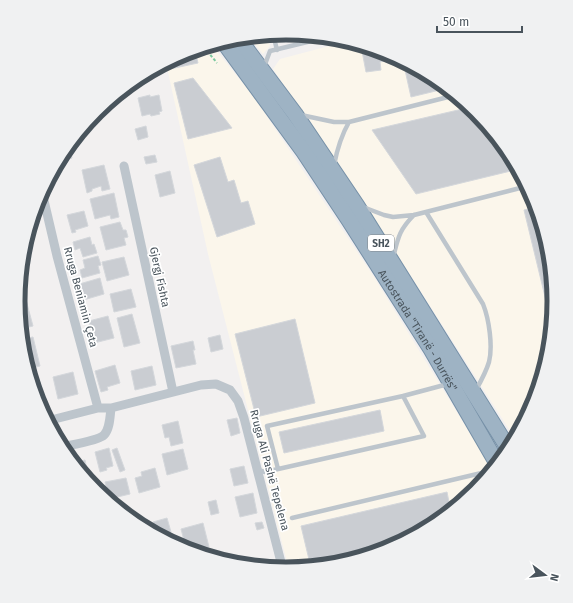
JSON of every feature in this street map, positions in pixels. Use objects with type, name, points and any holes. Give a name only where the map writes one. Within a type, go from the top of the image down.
[{"type":"highway","name":"Autostrada \"Tiranë - Durrës\"","points":[[242,44],[295,114],[333,169],[474,394],[507,442]]},
{"type":"highway","name":"Autostrada \"Tiranë - Durrës\"","points":[[227,47],[304,152],[350,220],[427,343],[495,460]]},
{"type":"street","name":"Gjergj Fishta","points":[[124,166],[173,392]]},
{"type":"street","name":"Rruga Beniamin Çeta","points":[[44,202],[57,256],[98,408]]},
{"type":"street","name":"Rruga Ali Pashë Tepelena","points":[[53,419],[98,408],[111,408],[201,385],[216,384],[230,390],[238,401],[244,418],[281,563]]},
{"type":"street","points":[[68,446],[97,439],[104,435],[109,424],[111,408]]},
{"type":"lane","points":[[275,41],[277,50]]},
{"type":"lane","points":[[262,70],[270,52],[311,41]]},
{"type":"lane","points":[[295,114],[341,123],[449,97]]},
{"type":"lane","points":[[333,169],[338,146],[349,122]]},
{"type":"lane","points":[[357,206],[392,217],[414,215],[522,188]]},
{"type":"lane","points":[[426,212],[483,304],[488,320],[491,353],[487,369],[474,394]]},
{"type":"lane","points":[[392,262],[401,232],[405,224],[414,215]]},
{"type":"lane","points":[[278,469],[267,426],[451,384]]},
{"type":"lane","points":[[258,470],[265,472],[424,436],[403,396]]},
{"type":"lane","points":[[292,518],[484,472]]},
{"type":"path","points":[[208,52],[217,63]]},
{"type":"shaded area","points":[[269,41],[270,46],[263,54],[253,42]]},
{"type":"shaded area","points":[[335,44],[387,60],[417,75],[446,94],[483,129],[504,156],[521,186],[534,217],[546,267],[548,302],[546,336],[539,369],[528,402],[512,434],[353,186],[273,69],[280,59]]},
{"type":"shaded area","points":[[216,50],[254,97],[374,277],[490,466],[459,498],[446,509],[432,519],[402,536],[371,549],[338,558],[321,561],[287,563],[208,254],[167,69],[186,60]]},
{"type":"building","points":[[362,51],[388,60],[380,62],[381,70],[366,72]]},
{"type":"building","points":[[196,56],[198,63],[170,69],[171,67]]},
{"type":"building","points":[[405,68],[440,90],[411,97]]},
{"type":"building","points":[[193,78],[232,128],[188,139],[174,83]]},
{"type":"building","points":[[150,95],[150,97],[159,95],[162,111],[159,112],[160,114],[142,116],[138,98]]},
{"type":"building","points":[[463,109],[494,142],[513,171],[416,194],[372,130]]},
{"type":"building","points":[[146,126],[148,137],[138,140],[135,129]]},
{"type":"building","points":[[71,153],[72,158],[67,159]]},
{"type":"building","points":[[155,155],[157,162],[146,164],[144,157]]},
{"type":"building","points":[[220,157],[228,182],[234,180],[241,203],[248,201],[255,224],[217,237],[194,165]]},
{"type":"building","points":[[104,165],[110,189],[102,191],[101,186],[92,189],[92,191],[87,193],[82,170]]},
{"type":"building","points":[[170,171],[175,193],[160,197],[155,175]]},
{"type":"building","points":[[114,193],[119,217],[111,219],[110,215],[95,219],[90,199]]},
{"type":"building","points":[[531,208],[543,250],[546,267],[547,305],[524,210]]},
{"type":"building","points":[[84,211],[88,226],[75,230],[76,232],[72,233],[67,215]]},
{"type":"building","points":[[120,222],[123,230],[126,230],[128,237],[124,238],[126,245],[106,250],[100,227]]},
{"type":"building","points":[[90,237],[92,245],[94,244],[97,253],[83,257],[80,248],[75,250],[73,242]]},
{"type":"building","points":[[98,256],[101,265],[98,266],[100,273],[82,278],[80,270],[85,268],[83,260]]},
{"type":"building","points":[[124,257],[129,275],[107,281],[102,262]]},
{"type":"building","points":[[100,278],[104,294],[80,301],[76,285]]},
{"type":"building","points":[[131,289],[136,307],[114,312],[110,294]]},
{"type":"building","points":[[25,300],[33,326],[27,328],[25,302]]},
{"type":"building","points":[[132,314],[140,343],[124,347],[117,318]]},
{"type":"building","points":[[108,316],[114,338],[94,343],[89,321]]},
{"type":"building","points":[[295,319],[315,403],[256,417],[235,334]]},
{"type":"building","points":[[220,335],[223,349],[211,352],[208,338]]},
{"type":"building","points":[[33,337],[40,366],[34,368],[27,338]]},
{"type":"building","points":[[193,341],[196,364],[176,368],[171,346]]},
{"type":"building","points":[[115,365],[120,383],[107,387],[108,390],[101,392],[95,371]]},
{"type":"building","points":[[152,366],[156,385],[135,390],[131,371]]},
{"type":"building","points":[[73,372],[78,394],[58,399],[53,377]]},
{"type":"building","points":[[40,382],[45,402],[39,386],[38,383]]},
{"type":"building","points":[[380,410],[384,431],[284,453],[279,432]]},
{"type":"building","points":[[237,418],[240,433],[231,436],[227,420]]},
{"type":"building","points":[[178,421],[183,443],[171,446],[169,437],[165,438],[162,425]]},
{"type":"building","points":[[109,448],[113,466],[100,472],[95,452]]},
{"type":"building","points":[[117,448],[125,470],[120,472],[112,450]]},
{"type":"building","points":[[183,449],[188,469],[167,475],[162,454]]},
{"type":"building","points":[[85,460],[87,471],[79,461]]},
{"type":"building","points":[[244,466],[248,483],[234,486],[230,469]]},
{"type":"building","points":[[155,468],[160,487],[139,493],[135,478],[142,476],[141,472]]},
{"type":"building","points":[[126,478],[130,494],[114,498],[107,491],[105,482]]},
{"type":"building","points":[[447,492],[450,506],[417,528],[387,543],[354,554],[321,561],[309,562],[301,526]]},
{"type":"building","points":[[253,493],[257,513],[240,517],[235,497]]},
{"type":"building","points":[[216,500],[219,513],[211,515],[208,502]]},
{"type":"building","points":[[167,518],[171,532],[166,533],[156,528],[153,522]]},
{"type":"building","points":[[262,522],[264,528],[257,530],[255,523]]},
{"type":"building","points":[[203,523],[209,547],[201,549],[184,542],[181,529]]}]
